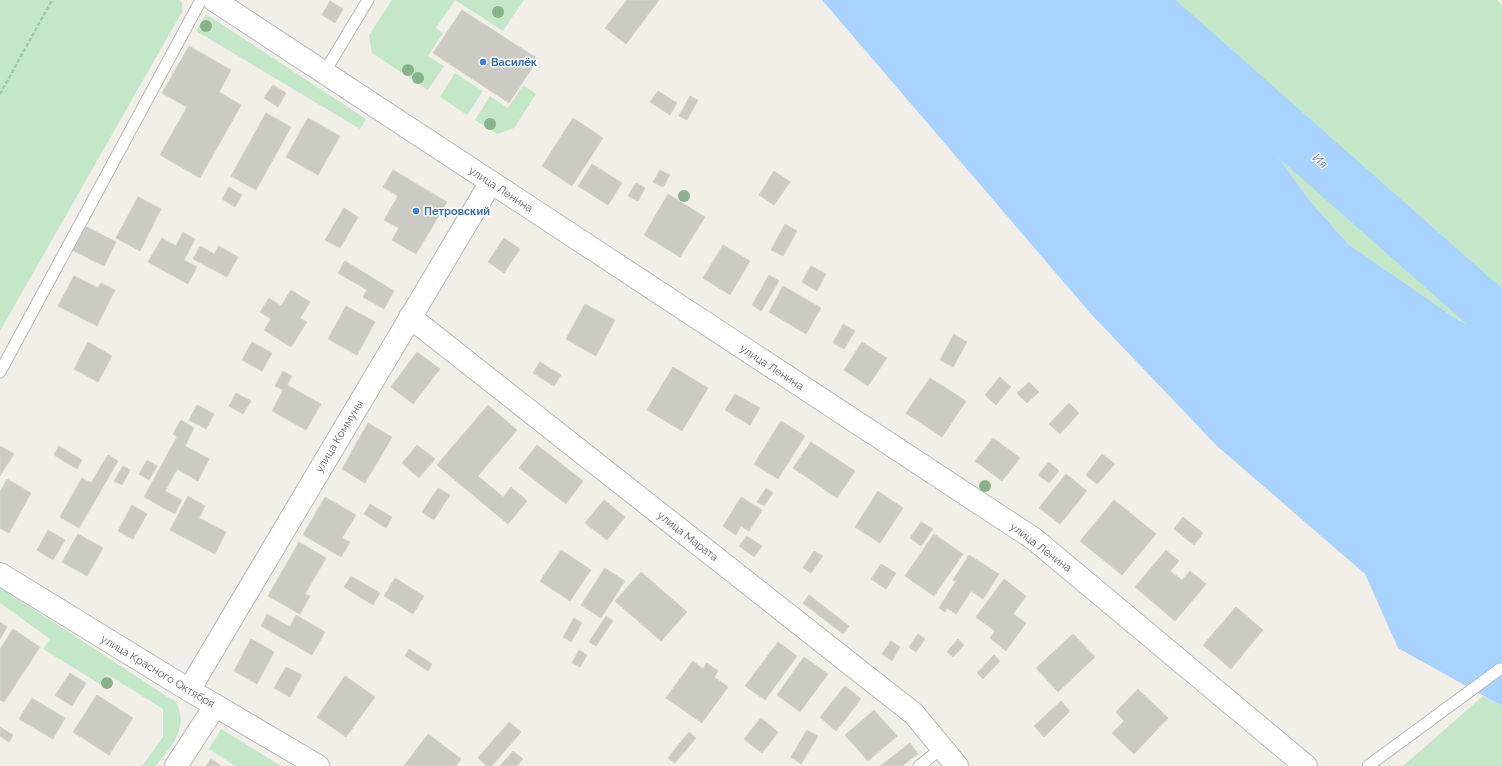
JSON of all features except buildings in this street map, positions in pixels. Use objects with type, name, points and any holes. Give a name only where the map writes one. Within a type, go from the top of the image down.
[{"type":"street","name":"улица Ленина","points":[[214,0],[1034,539],[1306,766]]},
{"type":"street","name":"улица Коммуны","points":[[189,690],[491,182]]},
{"type":"street","name":"улица Марата","points":[[410,317],[914,714],[957,766]]},
{"type":"street","name":"улица Красного Октября","points":[[0,574],[215,706],[318,766]]},
{"type":"street","points":[[176,766],[215,706]]},
{"type":"lane","points":[[0,372],[201,0]]},
{"type":"lane","points":[[324,73],[368,0]]},
{"type":"lane","points":[[1368,766],[1500,669]]},
{"type":"lane","points":[[919,766],[942,748]]},
{"type":"path","points":[[0,94],[52,0]]},
{"type":"green space","points":[[0,0],[180,0],[182,3],[182,12],[0,331]]},
{"type":"green space","points":[[392,0],[455,0],[436,28],[443,33],[428,56],[444,66],[428,90],[372,53],[369,35]]},
{"type":"green space","points":[[455,0],[524,0],[503,31]]},
{"type":"green space","points":[[1172,0],[1498,0],[1502,5],[1502,339],[1458,320],[1348,244],[1310,201],[1198,47]]},
{"type":"green space","points":[[206,14],[366,119],[360,129],[196,31]]},
{"type":"green space","points":[[455,73],[483,91],[467,115],[440,97]]},
{"type":"green space","points":[[523,85],[536,94],[514,128],[497,134],[475,120],[490,96],[508,108]]},
{"type":"green space","points":[[0,587],[177,703],[181,722],[177,737],[156,766],[142,766],[163,737],[163,709],[107,674],[100,684],[43,649],[50,639],[0,603]]},
{"type":"green space","points":[[1483,696],[1502,706],[1502,766],[1403,766]]},
{"type":"green space","points":[[221,729],[281,766],[235,766],[209,749]]},
{"type":"water","points":[[822,0],[1172,0],[1198,47],[1310,201],[1348,244],[1458,320],[1502,339],[1502,706],[1398,648],[1365,574],[1217,446],[1091,314]]},
{"type":"waterway","name":"Ия","points":[[1138,0],[1502,322]]},
{"type":"place","name":"Василёк","points":[[483,62]]},
{"type":"place","name":"Петровский","points":[[416,211]]}]
